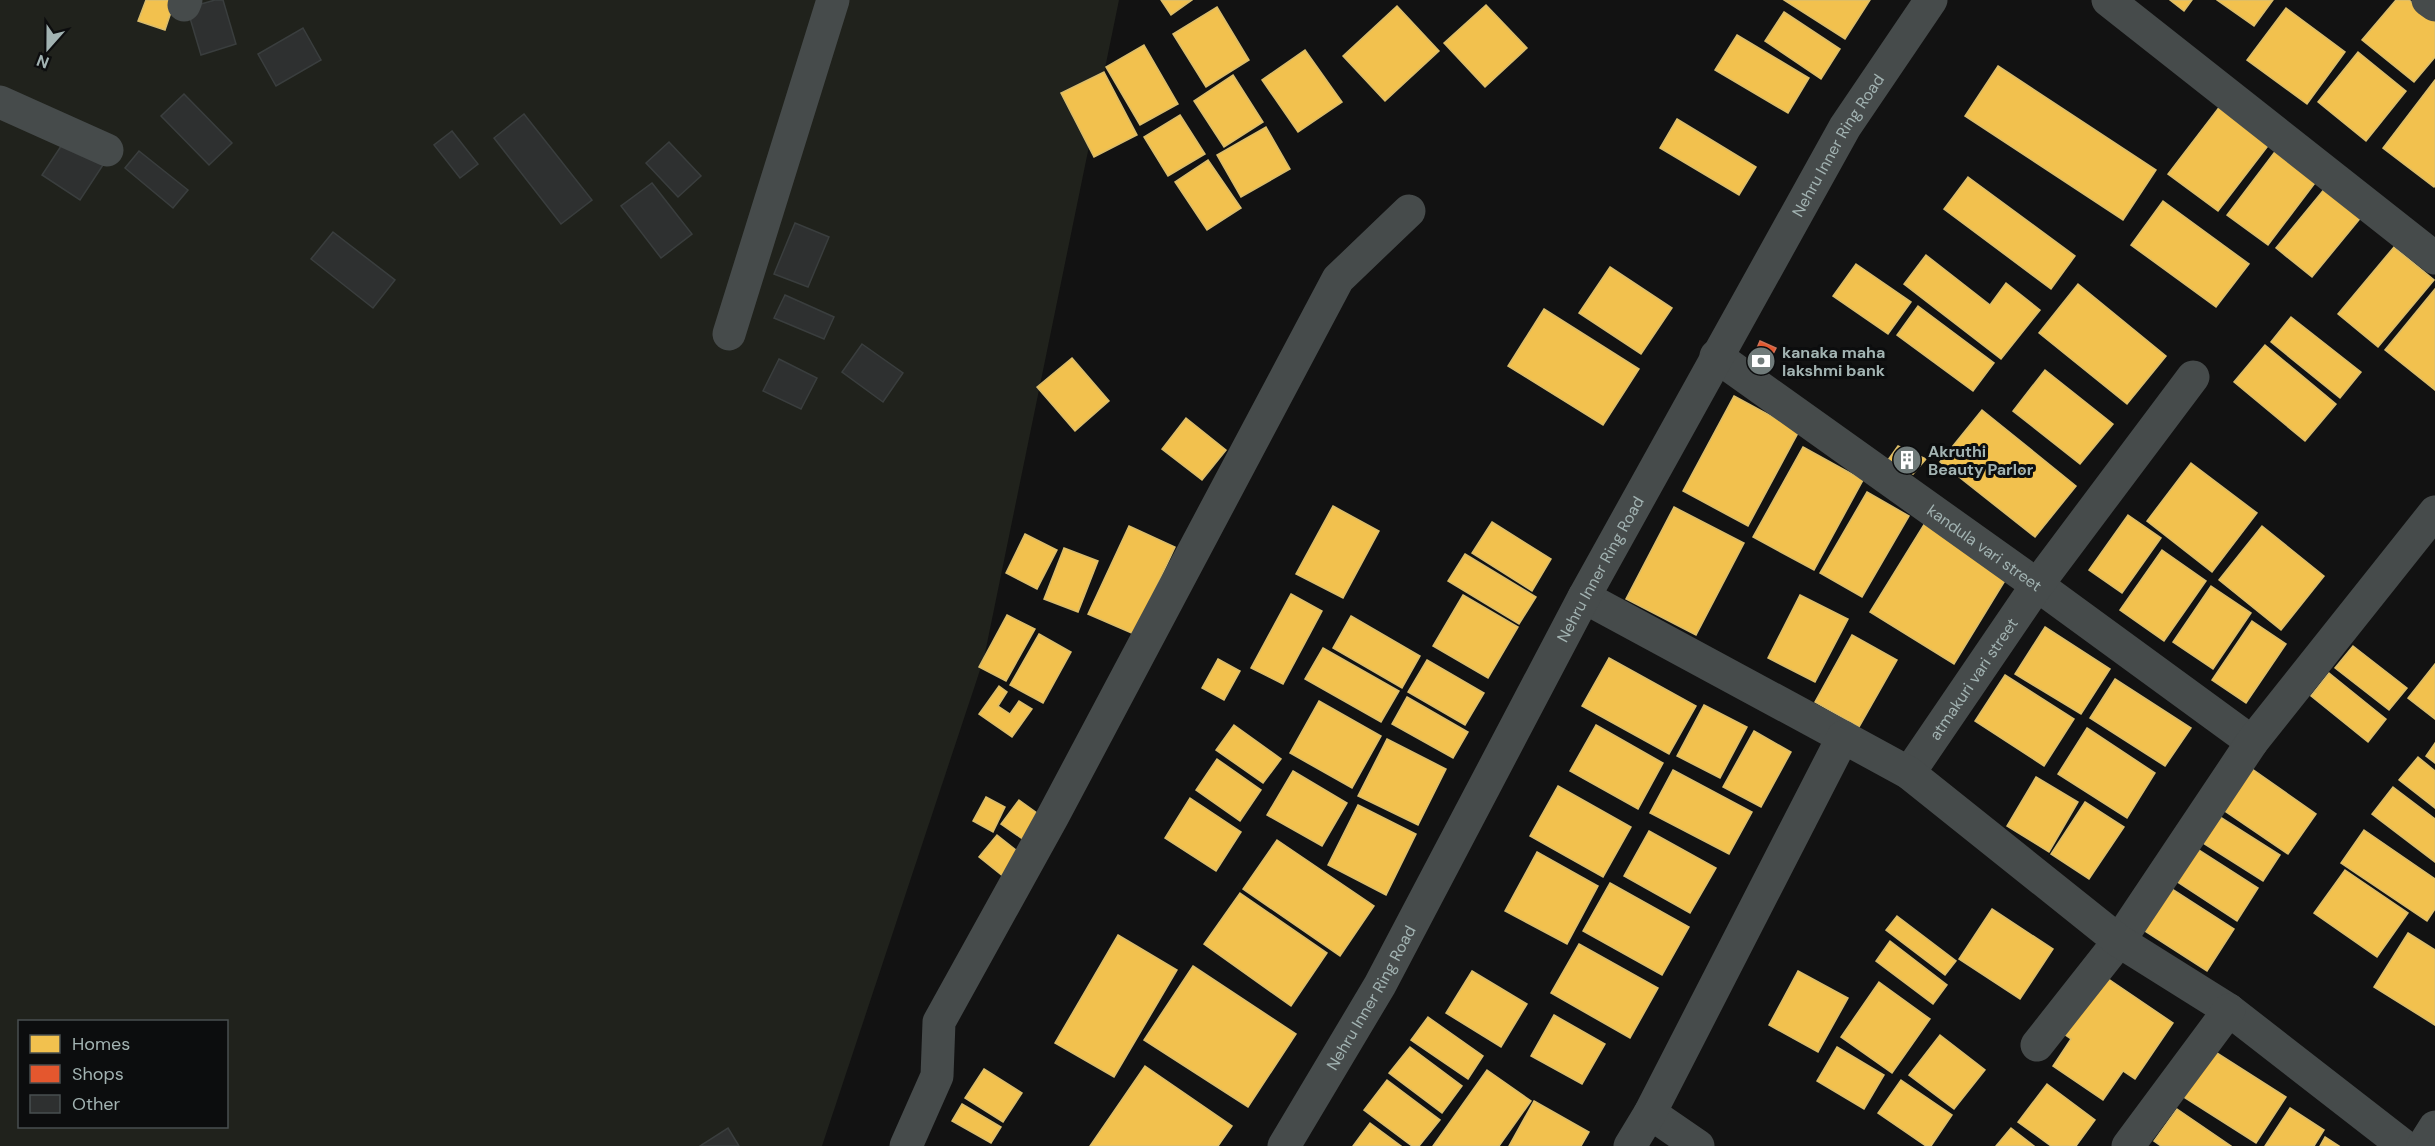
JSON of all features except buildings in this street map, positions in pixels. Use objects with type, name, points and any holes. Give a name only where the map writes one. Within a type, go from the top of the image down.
[{"type":"street","points":[[729,334],[833,0]]},
{"type":"street","name":"Nehru Inner Ring Road","points":[[1284,1146],[1380,985],[1584,597],[1845,127],[1931,0]]},
{"type":"street","points":[[2108,0],[2435,258]]},
{"type":"street","points":[[2428,0],[2435,5]]},
{"type":"street","points":[[0,102],[107,150]]},
{"type":"street","points":[[906,1146],[937,1076],[939,1022],[1053,816],[1338,279],[1409,211]]},
{"type":"street","name":"kandula vari street","points":[[1716,356],[2252,742]]},
{"type":"street","name":"atmakuri vari street","points":[[1909,773],[2037,585],[2193,377]]},
{"type":"street","points":[[2037,1045],[2119,941],[2252,742],[2435,512]]},
{"type":"street","points":[[1584,597],[1909,773],[2119,941],[2229,1010],[2404,1146]]},
{"type":"street","points":[[1630,1146],[1650,1113],[1843,737]]},
{"type":"street","points":[[2128,1146],[2229,1010]]},
{"type":"street","points":[[1650,1113],[1698,1146]]},
{"type":"street","points":[[2423,1146],[2435,1127]]},
{"type":"shaded area","points":[[0,0],[1119,0],[984,658],[822,1146],[0,1146]]},
{"type":"place","name":"kanaka maha lakshmi bank","points":[[1761,361]]},
{"type":"place","name":"Akruthi Beauty Parlor","points":[[1907,460]]}]
